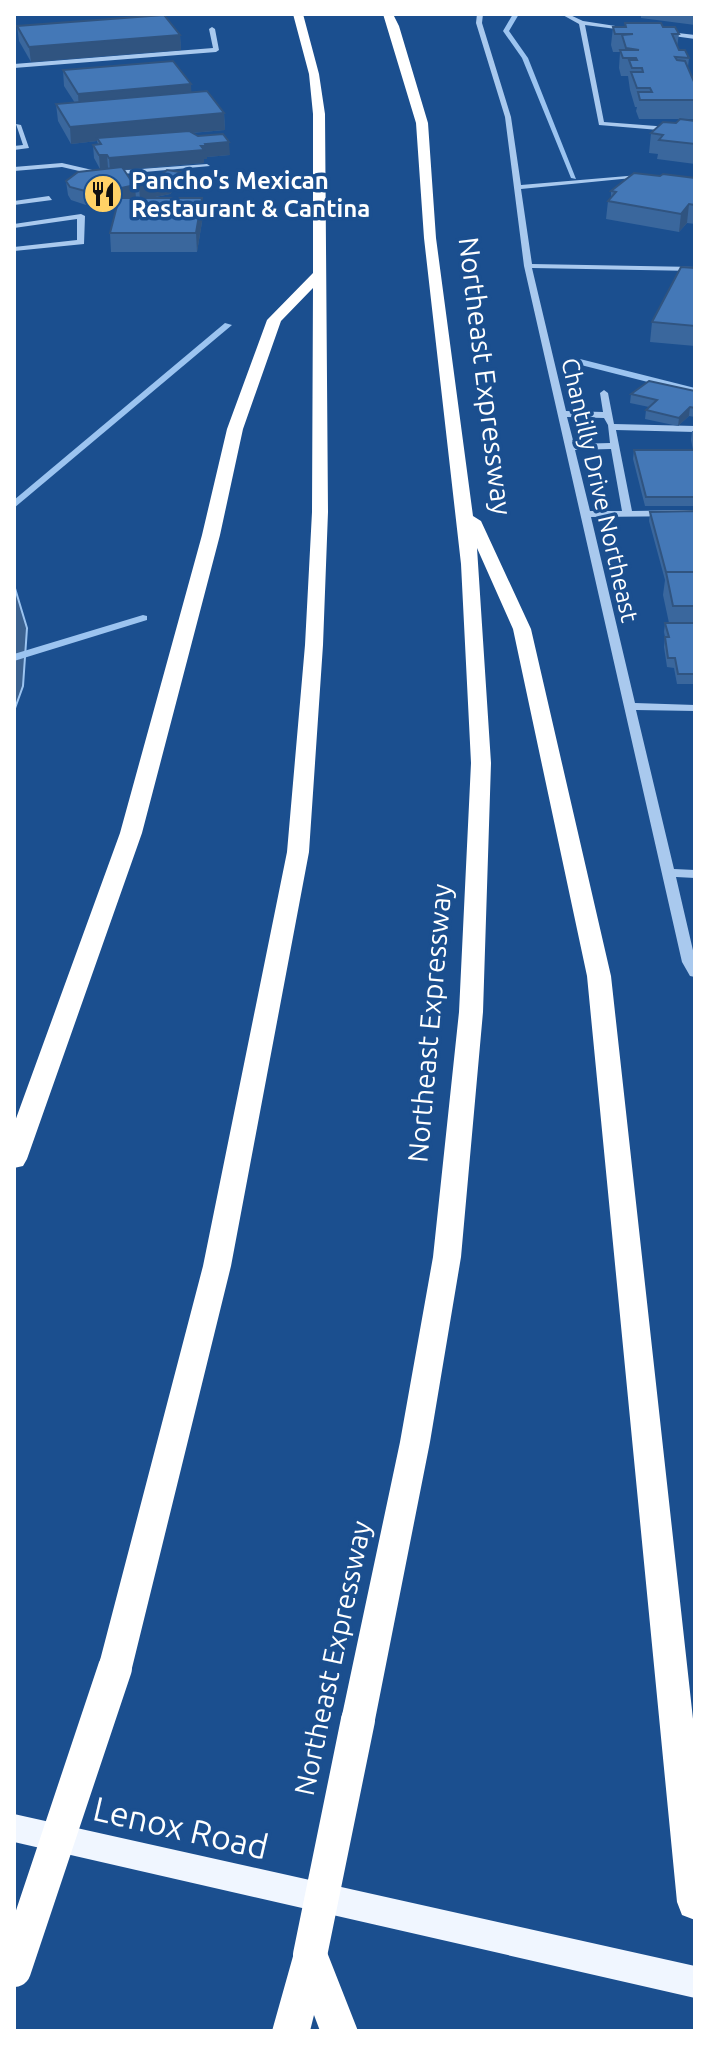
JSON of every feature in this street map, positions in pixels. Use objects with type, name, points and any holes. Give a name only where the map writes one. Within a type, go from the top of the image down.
[{"type":"highway","points":[[14,1970],[115,1668],[217,1266],[298,852],[314,645],[320,512],[319,114],[314,74],[298,14]]},
{"type":"highway","name":"Northeast Expressway","points":[[291,2031],[310,1955],[415,1442],[447,1257],[471,1012],[481,763],[475,625],[464,499],[430,238],[422,123],[388,14]]},
{"type":"highway","points":[[14,1159],[131,833],[211,535],[235,429],[274,320],[318,275]]},
{"type":"highway","points":[[464,499],[522,629],[599,976],[695,1902]]},
{"type":"highway","points":[[310,1955],[339,2031]]},
{"type":"main road","name":"Lenox Road","points":[[14,1828],[695,1982]]},
{"type":"street","name":"Chantilly Drive Northeast","points":[[480,14],[479,23],[508,117],[528,266],[689,962],[695,973]]},
{"type":"street","points":[[564,14],[582,23],[638,30]]},
{"type":"street","points":[[582,23],[601,124],[695,131]]},
{"type":"street","points":[[14,66],[216,50],[212,29]]},
{"type":"street","points":[[652,32],[695,37]]},
{"type":"street","points":[[14,148],[27,147],[18,125]]},
{"type":"street","points":[[14,169],[62,165],[101,174],[207,166]]},
{"type":"street","points":[[517,187],[639,177]]},
{"type":"street","points":[[14,203],[49,198]]},
{"type":"street","points":[[14,226],[81,216],[81,242],[14,249]]},
{"type":"street","points":[[528,266],[695,269]]},
{"type":"street","points":[[604,393],[628,514]]},
{"type":"street","points":[[562,414],[609,415]]},
{"type":"street","points":[[611,427],[695,429]]},
{"type":"street","points":[[569,447],[614,446]]},
{"type":"street","points":[[585,514],[695,513]]},
{"type":"street","points":[[630,706],[695,708]]},
{"type":"street","points":[[668,873],[695,874]]},
{"type":"water","points":[[14,585],[27,628],[23,686],[14,711]]},
{"type":"building","points":[[164,15],[180,35],[29,47],[17,26]]},
{"type":"building","points":[[625,23],[661,23],[663,27],[675,27],[679,34],[672,34],[679,50],[685,50],[689,58],[675,57],[685,61],[695,84],[695,100],[640,100],[638,92],[652,92],[650,88],[637,88],[631,72],[643,72],[642,68],[632,68],[629,60],[636,58],[623,58],[620,50],[639,50],[626,48],[622,35],[633,34],[615,34],[613,27],[626,27]]},
{"type":"building","points":[[173,61],[191,84],[78,94],[63,70]]},
{"type":"building","points":[[207,91],[224,113],[70,127],[56,104]]},
{"type":"building","points":[[680,119],[695,121],[695,144],[659,140],[663,135],[651,133],[663,122],[676,123]]},
{"type":"building","points":[[189,131],[198,136],[223,134],[229,142],[205,144],[201,146],[204,150],[109,158],[99,155],[93,145],[101,144],[97,138]]},
{"type":"building","points":[[122,167],[132,182],[157,178],[167,170],[180,172],[169,181],[139,186],[133,183],[135,185],[103,192],[100,189],[85,191],[70,187],[66,181],[78,172]]},
{"type":"building","points":[[634,173],[695,178],[695,205],[689,204],[681,214],[608,201],[616,192],[611,191]]},
{"type":"building","points":[[119,198],[202,198],[196,233],[110,233]]},
{"type":"building","points":[[681,267],[695,268],[695,326],[652,322]]},
{"type":"building","points":[[649,381],[695,391],[695,408],[690,407],[679,418],[646,410],[657,400],[631,394]]},
{"type":"building","points":[[634,450],[695,450],[695,497],[646,497]]},
{"type":"building","points":[[695,511],[695,572],[666,572],[650,512]]},
{"type":"building","points":[[666,572],[695,572],[695,606],[673,606]]},
{"type":"building","points":[[665,623],[695,623],[695,674],[678,674],[675,658],[668,658],[665,637],[669,637]]},
{"type":"waterway","points":[[516,14],[506,31],[525,58],[574,178]]},
{"type":"waterway","points":[[14,505],[228,325]]},
{"type":"waterway","points":[[580,362],[695,391]]},
{"type":"waterway","points":[[14,658],[143,618]]},
{"type":"place","name":"Pancho's Mexican Restaurant & Cantina","points":[[103,194]]}]
